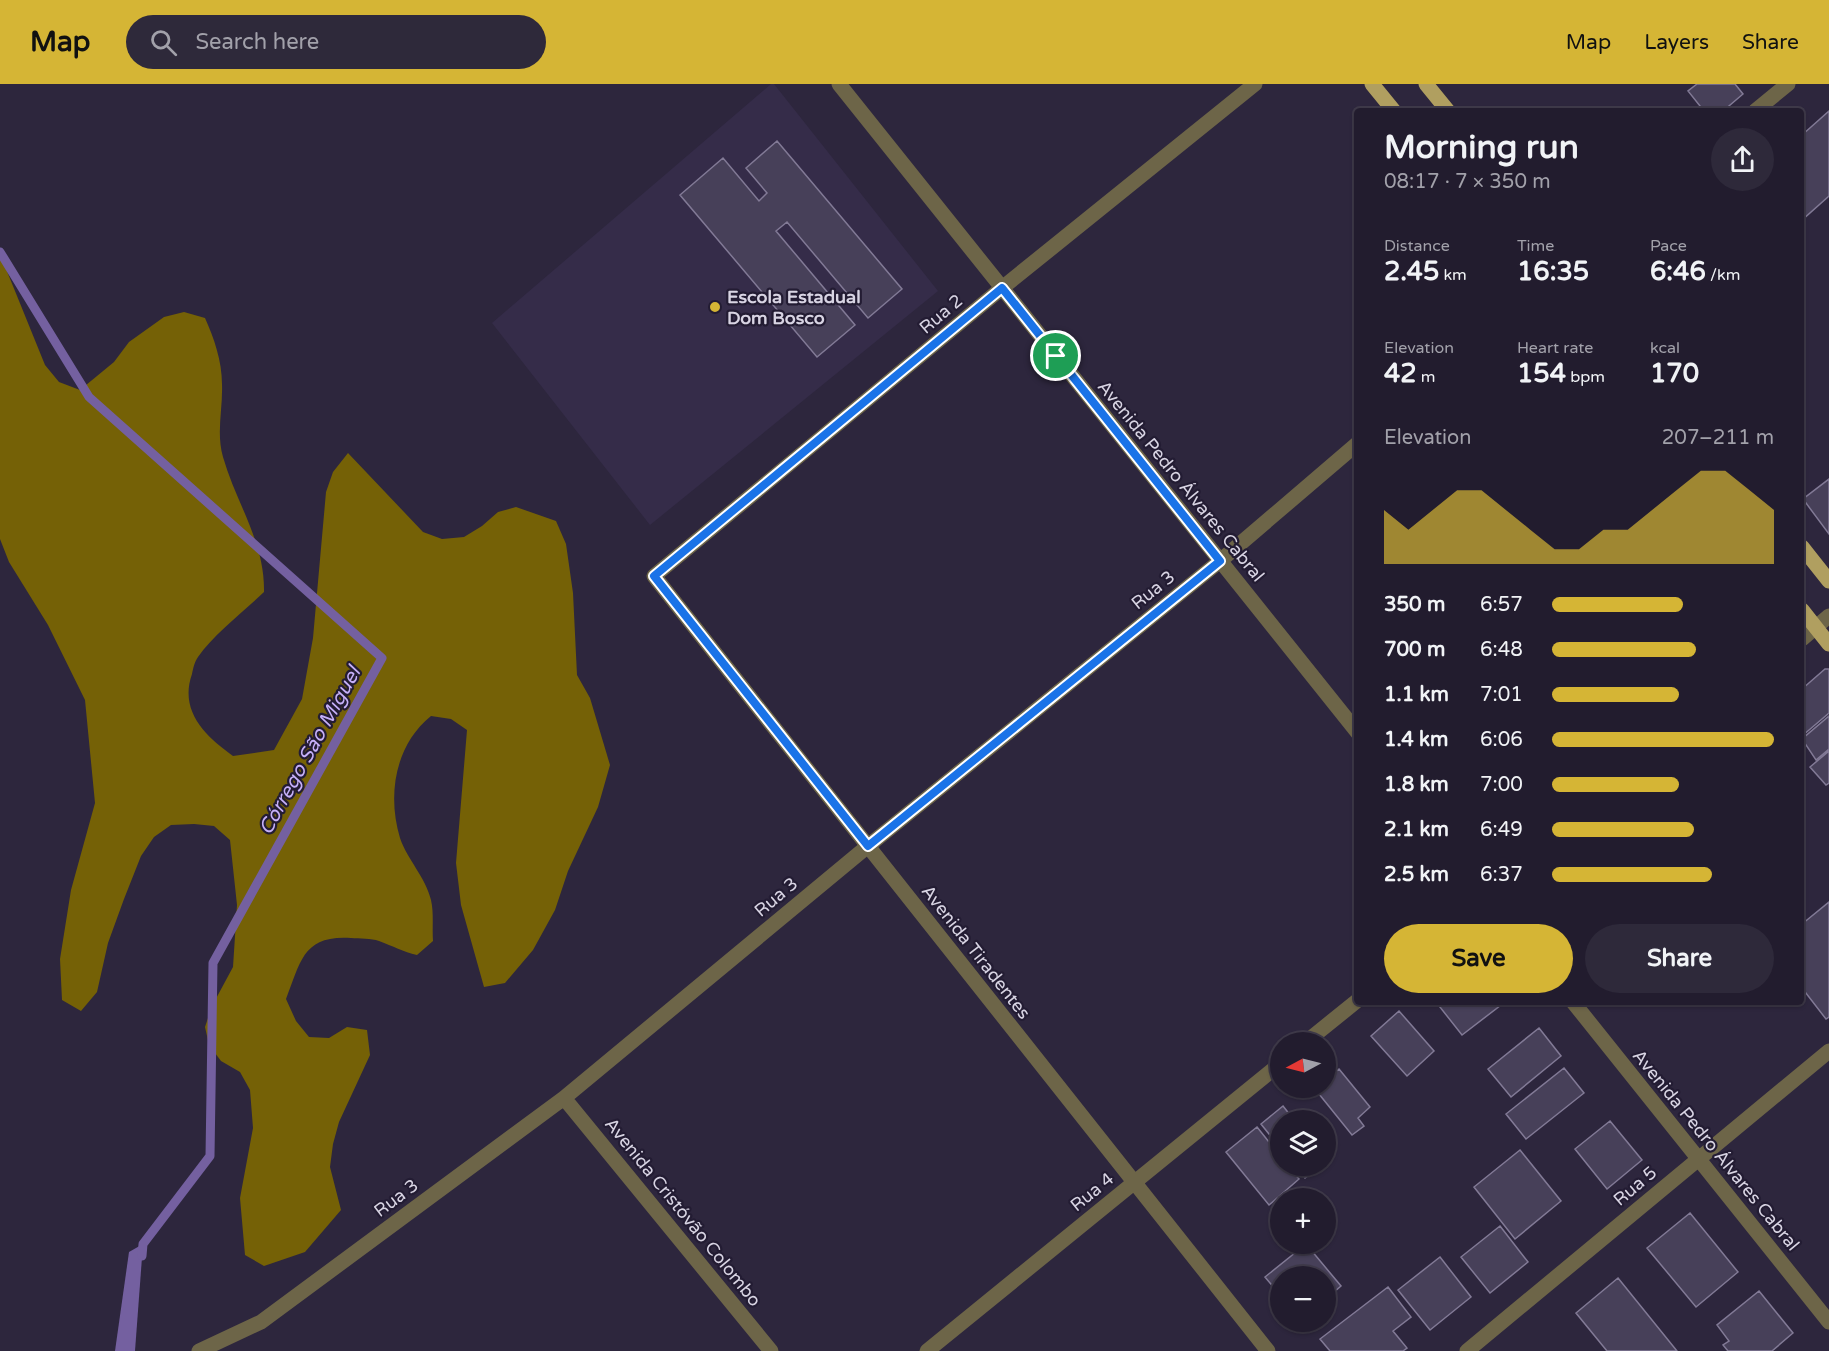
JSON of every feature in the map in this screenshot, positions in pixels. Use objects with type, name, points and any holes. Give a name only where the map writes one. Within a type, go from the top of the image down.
[{"type":"main road","points":[[1372,84],[1392,108]]},
{"type":"main road","points":[[1426,84],[1446,108]]},
{"type":"main road","points":[[1804,550],[1829,581]]},
{"type":"main road","points":[[1804,613],[1829,644]]},
{"type":"street","name":"Avenida Pedro Álvares Cabral","points":[[838,84],[1354,728]]},
{"type":"street","name":"Rua 2","points":[[654,576],[1002,288],[1255,84]]},
{"type":"street","points":[[1759,108],[1788,84]]},
{"type":"street","name":"Rua 3","points":[[199,1351],[261,1322],[564,1098],[868,846],[1220,561],[1354,446]]},
{"type":"street","name":"Avenida Tiradentes","points":[[654,576],[1268,1351]]},
{"type":"street","points":[[1804,637],[1829,616]]},
{"type":"street","points":[[1318,1032],[1354,1003]]},
{"type":"street","name":"Avenida Pedro Álvares Cabral","points":[[1575,1005],[1829,1322]]},
{"type":"street","name":"Rua 5","points":[[1467,1351],[1829,1051]]},
{"type":"street","name":"Rua 4","points":[[927,1351],[1270,1072]]},
{"type":"street","name":"Avenida Cristóvão Colombo","points":[[564,1098],[771,1351]]},
{"type":"shaded area","name":"Escola Estadual Dom Bosco","points":[[771,84],[774,84],[938,291],[650,525],[492,323]]},
{"type":"shaded area","points":[[0,254],[45,365],[59,382],[80,390],[114,362],[129,342],[164,317],[184,312],[205,318],[221,367],[220,439],[223,457],[255,539],[263,574],[264,592],[204,649],[195,663],[189,687],[189,700],[197,721],[213,740],[233,756],[274,750],[302,699],[313,638],[326,492],[333,472],[348,453],[423,532],[442,539],[464,537],[482,526],[498,512],[516,507],[556,521],[566,544],[573,593],[577,675],[590,698],[610,765],[598,807],[568,871],[555,910],[533,950],[505,983],[484,987],[461,905],[456,863],[467,730],[451,719],[431,716],[409,741],[402,756],[397,772],[394,805],[400,838],[429,892],[433,941],[417,955],[376,940],[335,938],[313,946],[301,962],[286,999],[296,1021],[309,1037],[329,1038],[347,1027],[367,1030],[370,1055],[339,1122],[333,1144],[330,1167],[341,1210],[305,1252],[264,1266],[245,1255],[240,1198],[253,1128],[250,1090],[240,1072],[221,1061],[209,1045],[205,1027],[212,1006],[233,967],[237,905],[230,840],[214,826],[194,824],[171,825],[154,837],[141,856],[124,899],[108,943],[97,992],[81,1011],[62,1000],[60,959],[71,890],[95,803],[85,700],[48,625],[9,562],[0,539]]},
{"type":"shaded area","points":[[143,1244],[135,1351],[115,1351],[129,1252]]},
{"type":"building","points":[[1697,84],[1735,84],[1743,94],[1727,108],[1702,108],[1688,91]]},
{"type":"building","points":[[1829,111],[1829,196],[1804,218],[1804,133]]},
{"type":"building","points":[[777,141],[902,289],[868,318],[787,222],[776,231],[855,325],[817,357],[680,195],[723,158],[759,201],[767,193],[746,168]]},
{"type":"building","points":[[1829,479],[1829,534],[1804,500]]},
{"type":"building","points":[[1825,669],[1829,669],[1829,713],[1804,734],[1804,687]]},
{"type":"building","points":[[1829,716],[1829,749],[1816,760],[1804,742],[1804,737]]},
{"type":"building","points":[[1829,751],[1829,783],[1826,785],[1810,767]]},
{"type":"building","points":[[1829,902],[1829,1017],[1826,1019],[1804,991],[1804,922]]},
{"type":"building","points":[[1438,1005],[1501,1005],[1462,1035]]},
{"type":"building","points":[[1399,1011],[1434,1051],[1407,1076],[1371,1036]]},
{"type":"building","points":[[1539,1028],[1561,1056],[1511,1097],[1488,1069]]},
{"type":"building","points":[[1564,1068],[1584,1093],[1526,1139],[1506,1114]]},
{"type":"building","points":[[1339,1069],[1370,1107],[1358,1118],[1364,1126],[1352,1135],[1336,1115],[1336,1110],[1332,1110],[1322,1098],[1336,1098],[1336,1072]]},
{"type":"building","points":[[1270,1117],[1270,1135],[1261,1124]]},
{"type":"building","points":[[1610,1121],[1642,1160],[1607,1189],[1575,1149]]},
{"type":"building","points":[[1257,1127],[1270,1143],[1270,1176],[1296,1176],[1299,1179],[1289,1188],[1270,1188],[1269,1205],[1226,1152]]},
{"type":"building","points":[[1520,1150],[1561,1201],[1515,1239],[1474,1187]]},
{"type":"building","points":[[1690,1213],[1738,1272],[1696,1307],[1647,1248]]},
{"type":"building","points":[[1500,1226],[1528,1262],[1490,1293],[1461,1257]]},
{"type":"building","points":[[1294,1254],[1314,1254],[1324,1266],[1279,1266]]},
{"type":"building","points":[[1440,1257],[1471,1297],[1430,1330],[1398,1290]]},
{"type":"building","points":[[1270,1273],[1270,1283],[1265,1277]]},
{"type":"building","points":[[1618,1278],[1677,1351],[1607,1351],[1576,1313]]},
{"type":"building","points":[[1336,1280],[1341,1286],[1336,1290]]},
{"type":"building","points":[[1388,1287],[1411,1317],[1393,1331],[1407,1348],[1403,1351],[1330,1351],[1320,1339],[1329,1332],[1336,1332],[1336,1327]]},
{"type":"building","points":[[1759,1291],[1793,1333],[1772,1351],[1728,1351],[1723,1345],[1729,1341],[1717,1325]]},
{"type":"waterway","name":"Córrego São Miguel","points":[[0,252],[89,397],[382,658],[213,963],[210,1156],[143,1244],[142,1256]]},
{"type":"place","name":"Escola Estadual Dom Bosco","points":[[715,307]]},
{"type":"route","points":[[1002,288],[1056,356],[1220,561],[868,846],[654,576],[1002,288]]}]
